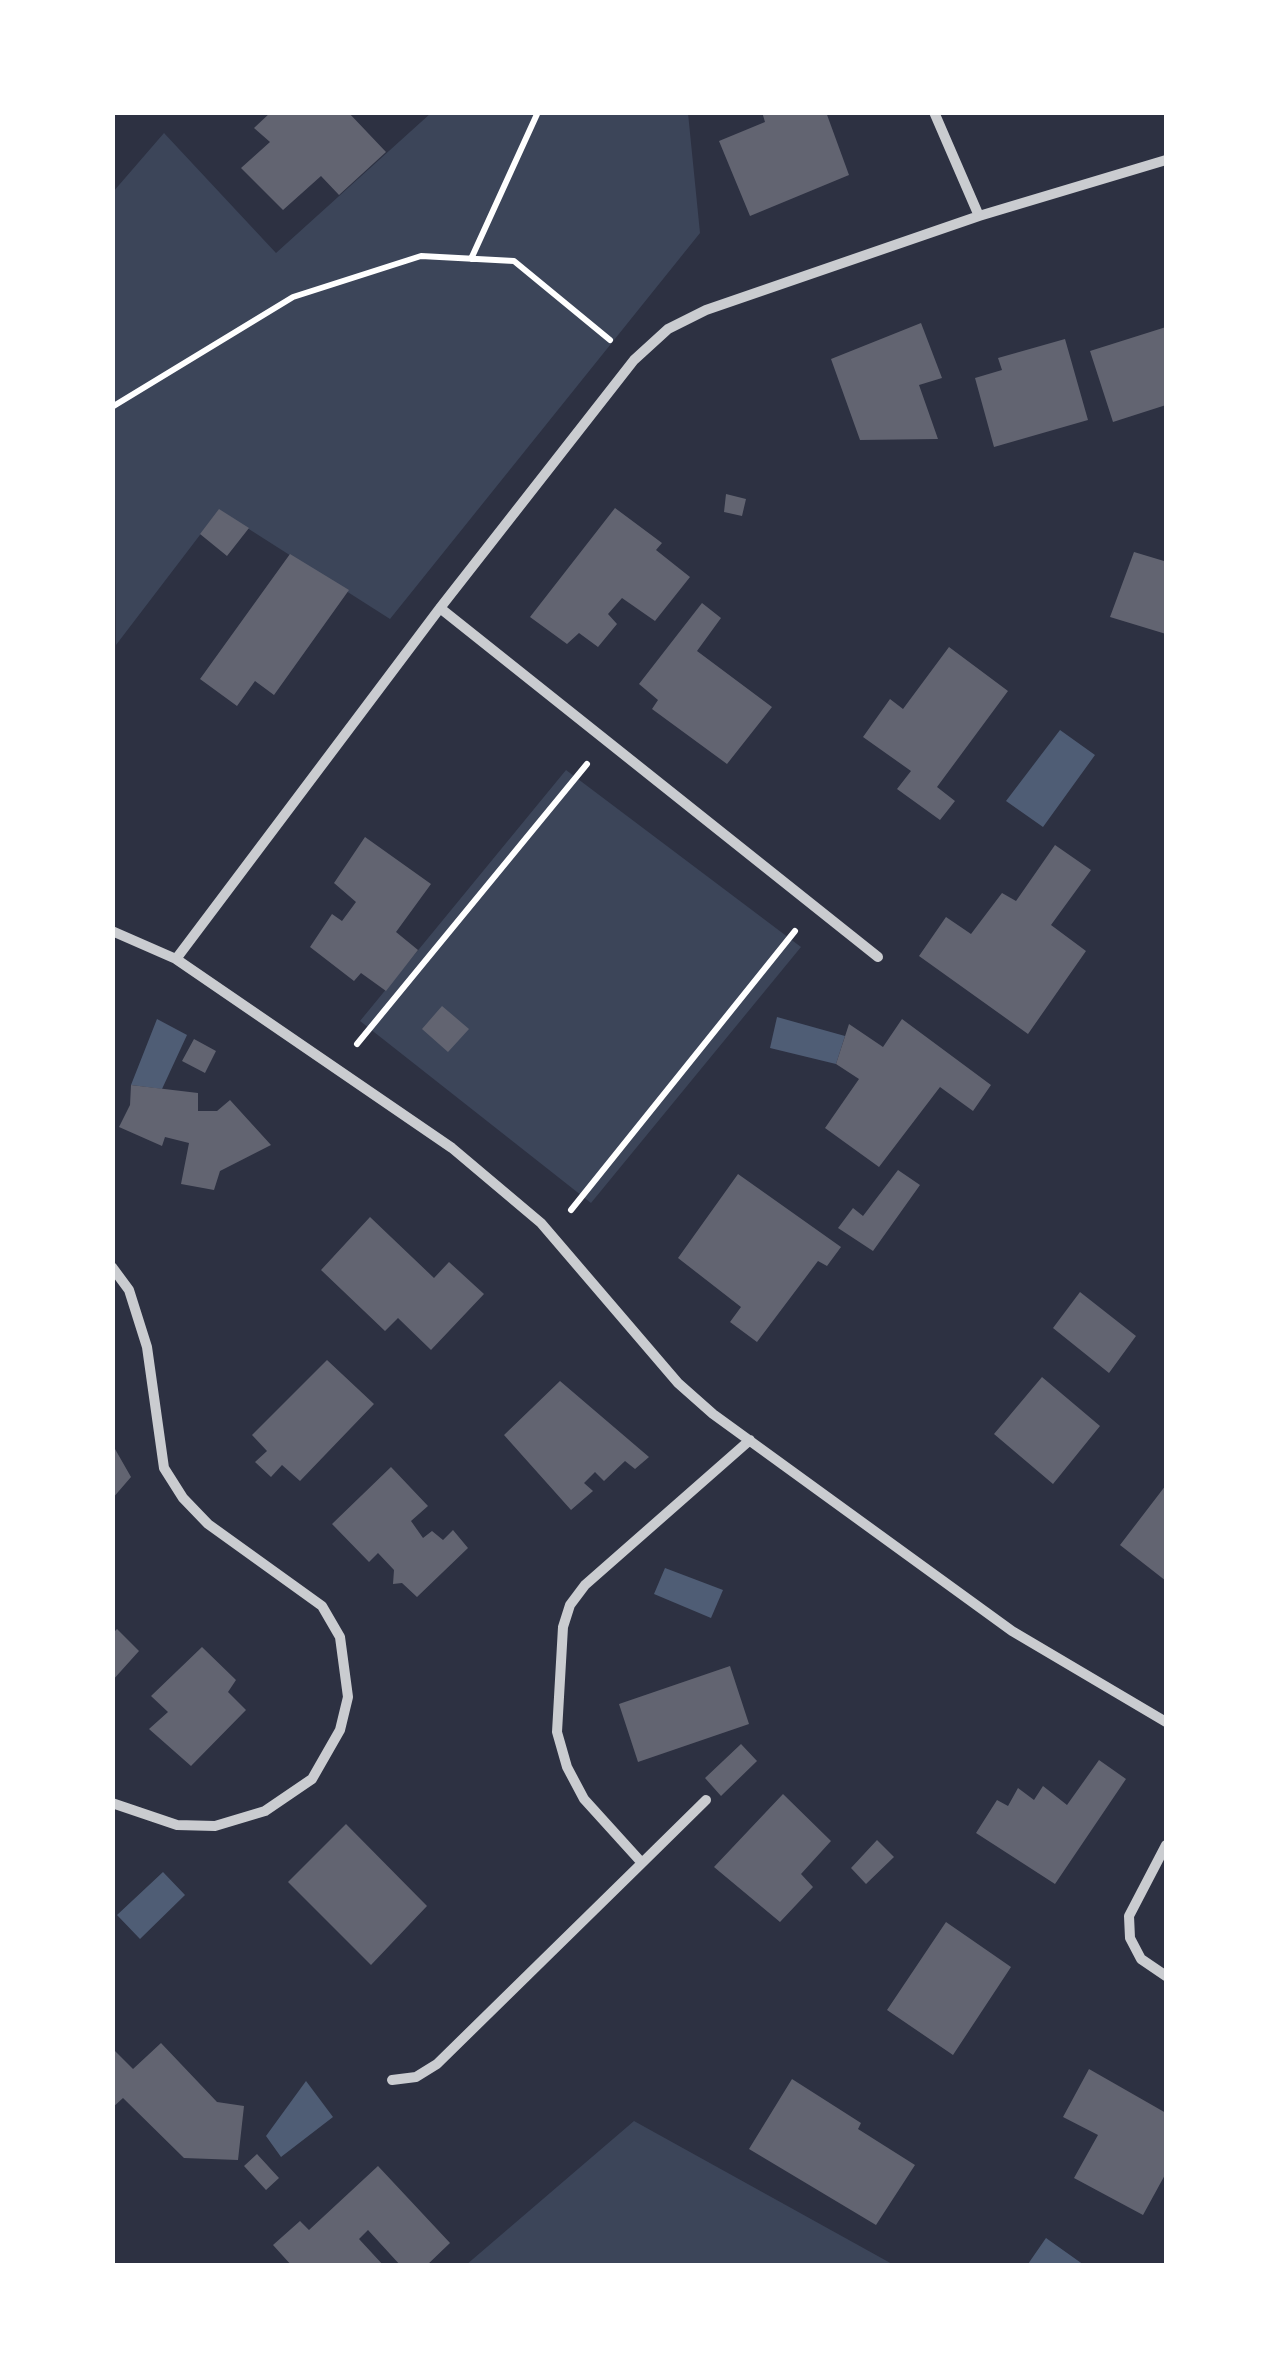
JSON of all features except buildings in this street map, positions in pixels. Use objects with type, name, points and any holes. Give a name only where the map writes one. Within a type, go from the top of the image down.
[{"type":"street","points":[[934,112],[979,216]]},
{"type":"street","points":[[176,959],[440,608],[634,360],[668,329],[706,310],[979,216],[1166,160]]},
{"type":"street","points":[[440,608],[878,957]]},
{"type":"street","points":[[112,930],[176,959],[452,1148],[551,1234],[678,1382],[750,1440],[1012,1631],[1166,1722]]},
{"type":"street","points":[[112,1267],[129,1290],[148,1348],[164,1468],[183,1498],[208,1524],[322,1606],[340,1637],[348,1698],[340,1730],[312,1779],[265,1812],[215,1826],[177,1825],[112,1803]]},
{"type":"street","points":[[642,1863],[584,1798],[567,1767],[557,1732],[564,1627],[570,1605],[585,1585],[750,1440]]},
{"type":"street","points":[[392,2080],[416,2077],[437,2064],[706,1800]]},
{"type":"street","points":[[1166,1845],[1129,1916],[1130,1938],[1141,1959],[1166,1976]]},
{"type":"path","points":[[471,258],[538,112]]},
{"type":"path","points":[[112,407],[294,297],[421,256],[514,261],[634,360]]},
{"type":"path","points":[[337,1068],[606,740]]},
{"type":"path","points":[[551,1234],[815,907]]},
{"type":"shaded area","points":[[431,113],[688,113],[700,233],[390,619],[219,510],[116,645],[113,192],[164,133],[276,253]]},
{"type":"shaded area","points":[[1060,730],[1095,755],[1043,827],[1006,801]]},
{"type":"shaded area","points":[[566,770],[801,947],[591,1203],[360,1021]]},
{"type":"shaded area","points":[[777,1017],[845,1036],[836,1064],[770,1048]]},
{"type":"shaded area","points":[[157,1019],[187,1035],[162,1089],[131,1085]]},
{"type":"shaded area","points":[[665,1568],[723,1590],[711,1618],[654,1594]]},
{"type":"shaded area","points":[[163,1872],[185,1895],[140,1939],[117,1915]]},
{"type":"shaded area","points":[[306,2081],[333,2117],[281,2157],[266,2136]]},
{"type":"shaded area","points":[[634,2121],[894,2265],[466,2265]]},
{"type":"shaded area","points":[[1046,2238],[1084,2265],[1028,2264]]}]
